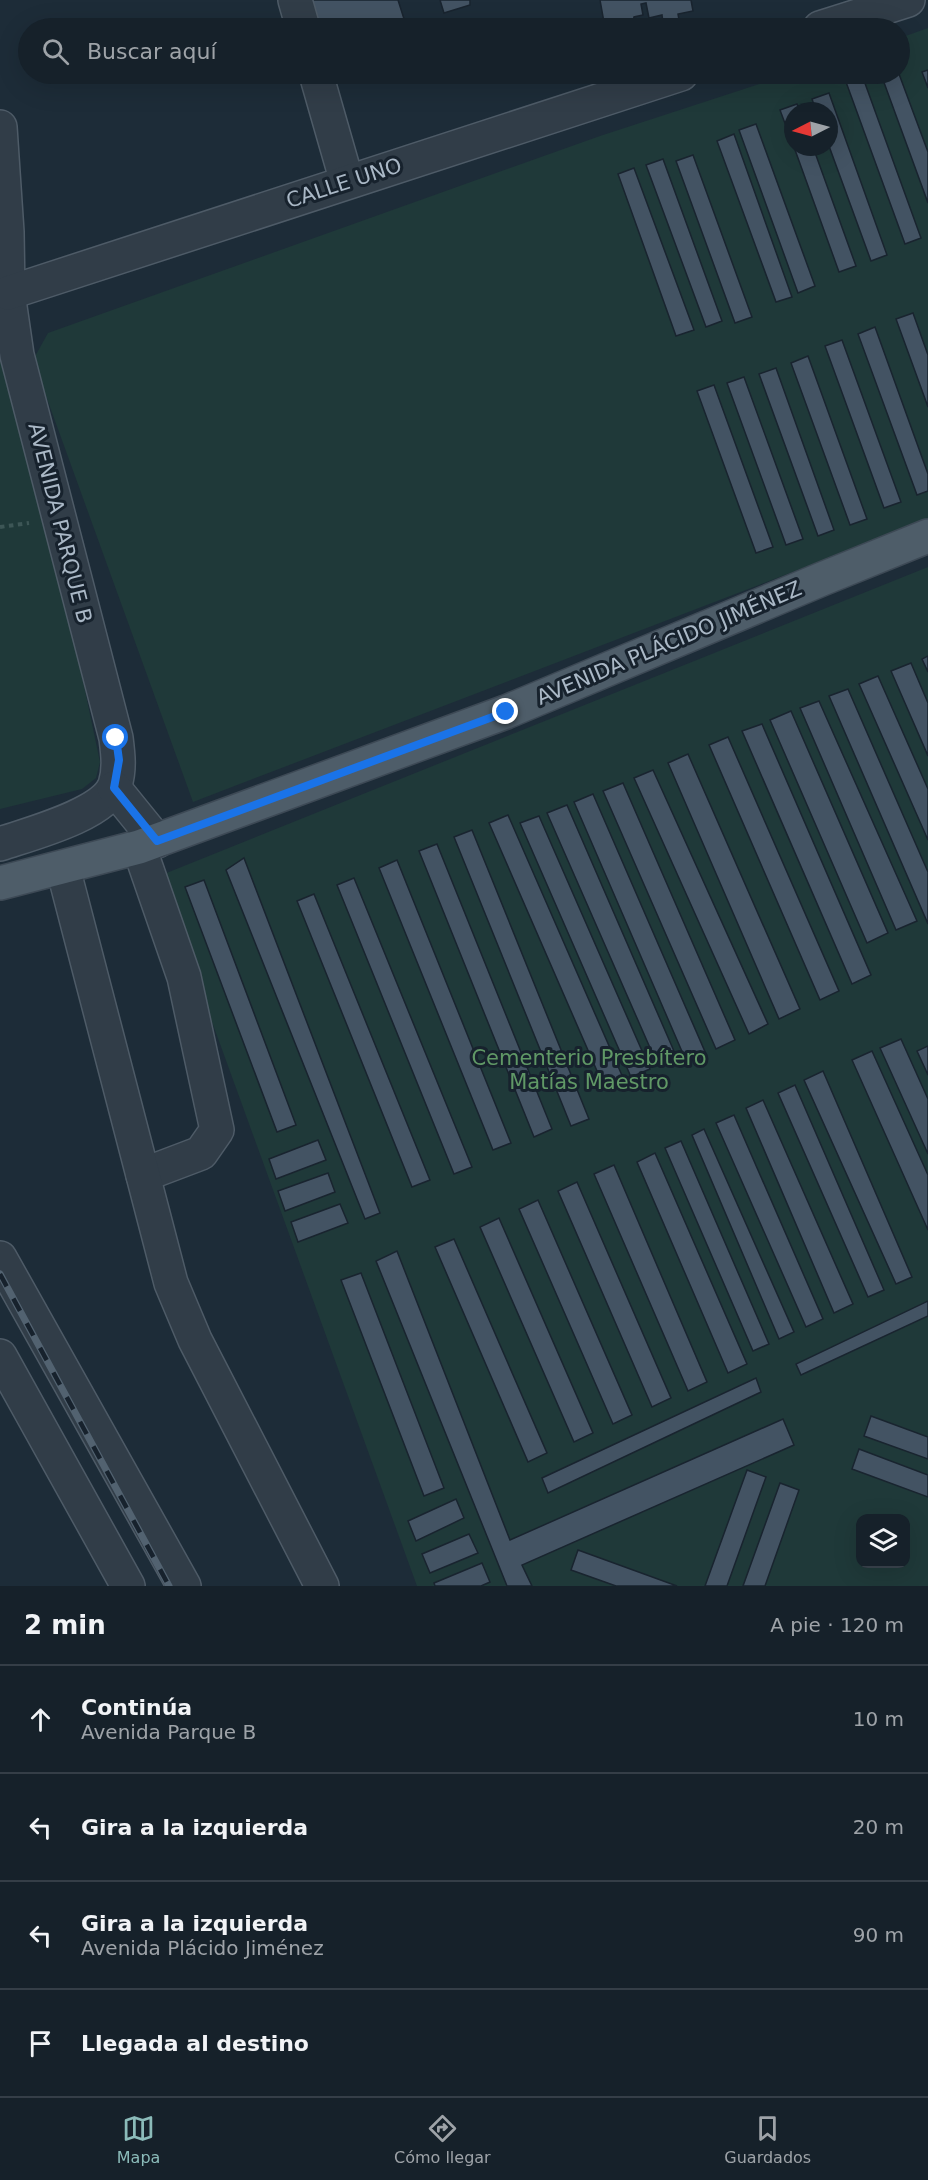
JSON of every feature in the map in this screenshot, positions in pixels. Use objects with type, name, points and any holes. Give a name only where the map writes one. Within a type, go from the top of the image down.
[{"type":"main road","name":"AVENIDA PLÁCIDO JIMÉNEZ","points":[[0,883],[148,844],[506,712],[928,536]]},
{"type":"street","points":[[295,0],[300,18]]},
{"type":"street","points":[[851,18],[908,0]]},
{"type":"street","points":[[319,84],[347,182]]},
{"type":"street","name":"CALLE UNO","points":[[8,293],[650,84]]},
{"type":"street","name":"AVENIDA PARQUE B","points":[[0,127],[7,232],[8,293],[17,355],[116,738],[119,760],[114,788]]},
{"type":"street","points":[[0,844],[91,810],[114,788],[148,844],[184,977],[217,1130],[201,1153],[143,1176]]},
{"type":"street","points":[[63,868],[171,1283],[195,1340],[322,1586]]},
{"type":"street","points":[[0,1257],[183,1586]]},
{"type":"street","points":[[0,1356],[128,1586]]},
{"type":"path","points":[[0,527],[35,523]]},
{"type":"green space","points":[[928,28],[928,520],[193,802],[33,360],[48,333],[600,136],[759,84],[910,84],[910,34]]},
{"type":"green space","points":[[0,286],[100,762],[96,778],[82,789],[0,809]]},
{"type":"green space","name":"Cementerio Presbítero Matías Maestro","points":[[928,567],[928,1586],[417,1586],[159,876]]},
{"type":"building","points":[[306,0],[398,0],[404,18],[311,18]]},
{"type":"building","points":[[440,0],[470,0],[470,5],[444,13]]},
{"type":"building","points":[[600,0],[691,0],[693,11],[678,14],[679,18],[662,18],[662,15],[649,18],[646,3],[641,4],[643,15],[634,18],[603,18]]},
{"type":"building","points":[[928,70],[928,88],[922,72]]},
{"type":"building","points":[[847,84],[865,84],[921,238],[905,244]]},
{"type":"building","points":[[885,84],[903,84],[928,152],[928,203]]},
{"type":"building","points":[[829,93],[832,102],[813,102],[812,99]]},
{"type":"building","points":[[784,109],[784,121],[780,110]]},
{"type":"building","points":[[838,118],[887,255],[871,261],[833,156],[838,156]]},
{"type":"building","points":[[756,124],[815,286],[798,293],[739,130]]},
{"type":"building","points":[[734,134],[792,297],[776,302],[717,141]]},
{"type":"building","points":[[693,155],[752,317],[735,323],[676,161]]},
{"type":"building","points":[[797,156],[816,156],[856,266],[839,272]]},
{"type":"building","points":[[663,159],[722,321],[706,327],[646,165]]},
{"type":"building","points":[[634,168],[694,330],[676,336],[618,174]]},
{"type":"building","points":[[913,313],[928,355],[928,407],[896,319]]},
{"type":"building","points":[[875,327],[928,474],[928,491],[917,495],[858,334]]},
{"type":"building","points":[[842,340],[901,502],[884,508],[825,346]]},
{"type":"building","points":[[808,356],[867,519],[850,525],[791,363]]},
{"type":"building","points":[[776,368],[834,530],[818,536],[759,374]]},
{"type":"building","points":[[744,377],[803,539],[786,545],[727,383]]},
{"type":"building","points":[[714,385],[773,547],[756,553],[697,391]]},
{"type":"building","points":[[928,656],[928,672],[922,659]]},
{"type":"building","points":[[911,663],[928,703],[928,756],[891,671]]},
{"type":"building","points":[[878,676],[928,789],[928,840],[859,684]]},
{"type":"building","points":[[848,689],[928,872],[928,924],[829,696]]},
{"type":"building","points":[[819,701],[917,921],[896,930],[800,708]]},
{"type":"building","points":[[791,711],[888,933],[867,943],[770,720]]},
{"type":"building","points":[[762,724],[871,975],[852,984],[742,731]]},
{"type":"building","points":[[728,737],[839,991],[820,1000],[709,745]]},
{"type":"building","points":[[688,754],[800,1009],[779,1019],[668,763]]},
{"type":"building","points":[[653,770],[768,1024],[749,1034],[634,778]]},
{"type":"building","points":[[623,783],[735,1040],[716,1049],[603,791]]},
{"type":"building","points":[[593,794],[706,1054],[687,1063],[574,802]]},
{"type":"building","points":[[567,805],[677,1058],[658,1066],[547,813]]},
{"type":"building","points":[[508,815],[624,1080],[604,1087],[489,823]]},
{"type":"building","points":[[539,816],[650,1069],[631,1077],[520,823]]},
{"type":"building","points":[[472,830],[589,1119],[571,1126],[454,837]]},
{"type":"building","points":[[437,844],[552,1129],[534,1137],[419,851]]},
{"type":"building","points":[[244,858],[380,1213],[365,1219],[226,870]]},
{"type":"building","points":[[397,860],[511,1143],[493,1150],[379,868]]},
{"type":"building","points":[[354,878],[472,1167],[454,1174],[337,885]]},
{"type":"building","points":[[204,880],[296,1125],[277,1132],[185,887]]},
{"type":"building","points":[[314,894],[430,1180],[412,1187],[297,901]]},
{"type":"building","points":[[901,1039],[928,1099],[928,1154],[880,1048]]},
{"type":"building","points":[[928,1046],[928,1075],[917,1051]]},
{"type":"building","points":[[872,1051],[928,1175],[928,1230],[852,1060]]},
{"type":"building","points":[[823,1071],[912,1277],[896,1284],[804,1080]]},
{"type":"building","points":[[795,1085],[884,1290],[868,1297],[778,1093]]},
{"type":"building","points":[[763,1100],[853,1304],[834,1313],[746,1108]]},
{"type":"building","points":[[734,1115],[823,1319],[806,1327],[716,1123]]},
{"type":"building","points":[[704,1129],[794,1332],[779,1339],[692,1135]]},
{"type":"building","points":[[318,1140],[326,1160],[276,1179],[269,1159]]},
{"type":"building","points":[[681,1141],[769,1344],[753,1351],[665,1148]]},
{"type":"building","points":[[655,1153],[747,1364],[728,1373],[637,1162]]},
{"type":"building","points":[[614,1165],[707,1382],[688,1391],[594,1174]]},
{"type":"building","points":[[328,1173],[335,1192],[285,1211],[278,1191]]},
{"type":"building","points":[[577,1182],[671,1398],[652,1407],[558,1191]]},
{"type":"building","points":[[538,1200],[632,1415],[613,1424],[519,1209]]},
{"type":"building","points":[[340,1204],[348,1223],[298,1242],[291,1222]]},
{"type":"building","points":[[499,1218],[593,1433],[574,1442],[480,1227]]},
{"type":"building","points":[[454,1239],[547,1453],[528,1462],[435,1247]]},
{"type":"building","points":[[397,1251],[510,1540],[783,1419],[794,1445],[522,1565],[532,1586],[507,1586],[376,1261]]},
{"type":"building","points":[[361,1273],[444,1488],[424,1496],[341,1280]]},
{"type":"building","points":[[928,1301],[928,1316],[801,1375],[796,1364]]},
{"type":"building","points":[[756,1378],[761,1392],[548,1493],[542,1478]]},
{"type":"building","points":[[871,1416],[928,1437],[928,1459],[864,1436]]},
{"type":"building","points":[[859,1449],[928,1475],[928,1497],[852,1469]]},
{"type":"building","points":[[747,1470],[766,1477],[727,1586],[705,1586]]},
{"type":"building","points":[[780,1483],[799,1490],[765,1586],[743,1586]]},
{"type":"building","points":[[456,1499],[464,1518],[416,1541],[408,1521]]},
{"type":"building","points":[[469,1534],[478,1553],[430,1573],[422,1554]]},
{"type":"building","points":[[578,1550],[677,1586],[616,1586],[571,1570]]},
{"type":"building","points":[[482,1563],[490,1582],[481,1586],[435,1586],[434,1583]]},
{"type":"railway","points":[[0,1274],[169,1586]]},
{"type":"route","points":[[116,738],[119,760],[114,788],[157,841],[506,712]]}]
